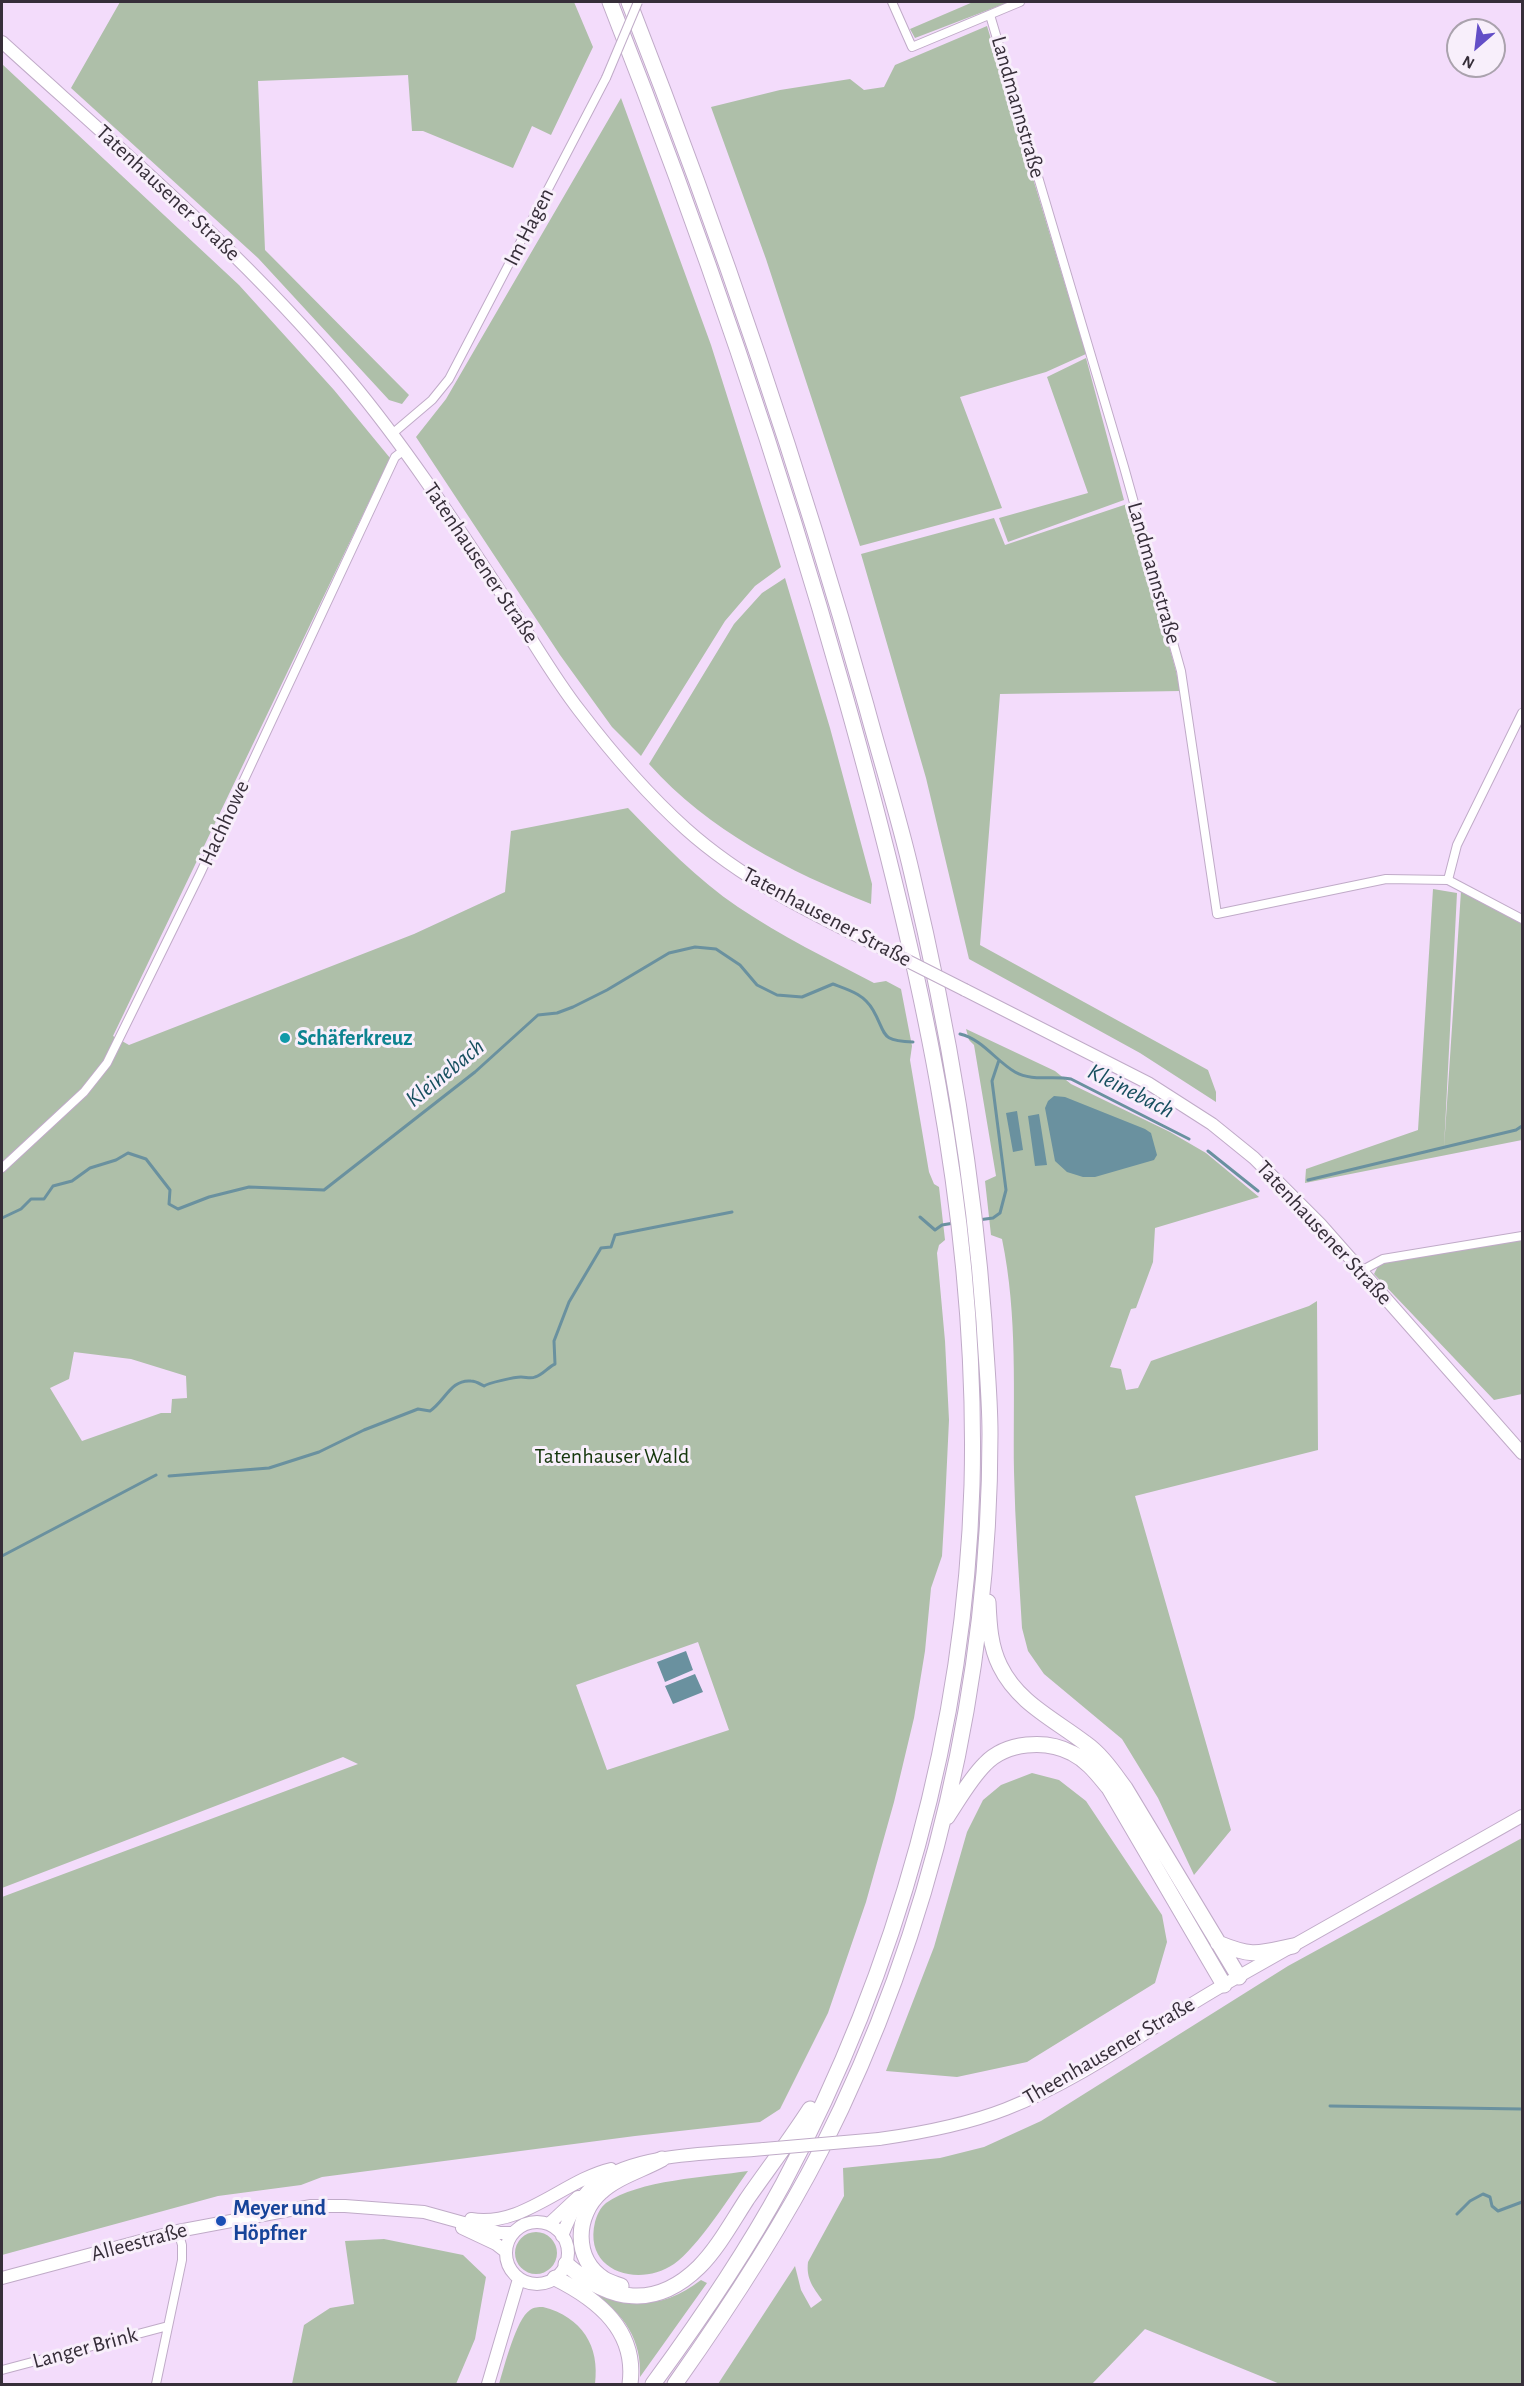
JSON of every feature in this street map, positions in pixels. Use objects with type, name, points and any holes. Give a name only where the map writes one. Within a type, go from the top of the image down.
[{"type":"highway","points":[[610,2],[719,289],[802,548],[869,780],[919,984],[954,1184],[961,1242],[972,1413],[972,1486],[966,1574],[954,1672],[935,1777],[914,1857],[886,1946],[844,2059],[782,2184],[741,2255],[691,2333],[653,2385]]},
{"type":"highway","points":[[629,2],[679,130],[783,430],[851,653],[919,903],[939,995],[971,1183],[990,1429],[985,1569],[957,1758],[943,1825],[891,1991],[853,2083],[819,2152],[759,2260],[675,2385]]},
{"type":"highway","points":[[985,1569],[992,1642],[1000,1666],[1015,1689],[1030,1705],[1086,1743],[1104,1760],[1125,1788],[1239,1977]]},
{"type":"highway","points":[[943,1825],[974,1776],[987,1762],[1005,1750],[1024,1745],[1041,1745],[1058,1747],[1073,1753],[1091,1766],[1109,1788],[1224,1985]]},
{"type":"highway","points":[[1218,1943],[1241,1953],[1258,1954],[1293,1946]]},
{"type":"highway","points":[[566,2264],[594,2286],[624,2296],[653,2295],[687,2277],[709,2255],[844,2059]]},
{"type":"highway","points":[[662,2159],[618,2180],[601,2192],[587,2208],[580,2239],[586,2262],[604,2279],[626,2288],[649,2289],[672,2286]]},
{"type":"highway","points":[[555,2278],[571,2286],[597,2306],[620,2329],[631,2359],[630,2385]]},
{"type":"street","name":"Im Hagen","points":[[392,434],[432,400],[449,379],[606,78],[638,2]]},
{"type":"street","points":[[892,2],[912,47],[1020,2]]},
{"type":"street","name":"Landmannstraße","points":[[990,15],[1124,467],[1181,671],[1217,914],[1386,879],[1448,880],[1522,918]]},
{"type":"street","name":"Tatenhausener Straße","points":[[2,42],[225,245],[347,376],[404,450],[577,708],[631,774],[686,829],[736,868],[799,907],[1148,1083],[1212,1124],[1288,1189],[1522,1453]]},
{"type":"street","name":"Hachhowe","points":[[2,1168],[84,1092],[107,1063],[200,874],[395,457],[404,450]]},
{"type":"street","points":[[1448,880],[1457,844],[1522,713]]},
{"type":"street","points":[[1361,1271],[1383,1259],[1522,1236]]},
{"type":"street","name":"Theenhausener Straße","points":[[562,2236],[568,2221],[590,2190],[598,2182],[629,2165],[662,2159],[879,2139],[932,2131],[969,2121],[1036,2096],[1089,2069],[1224,1985],[1522,1816]]},
{"type":"street","points":[[424,2212],[476,2220],[497,2218],[523,2210],[593,2175],[629,2165]]},
{"type":"street","name":"Theenhausener Straße","points":[[549,2224],[575,2200],[590,2190]]},
{"type":"street","name":"Alleestraße","points":[[2,2278],[178,2231],[311,2206],[385,2208],[424,2212],[500,2233],[512,2233]]},
{"type":"street","name":"Alleestraße","points":[[385,2208],[463,2229],[505,2251]]},
{"type":"street","points":[[529,2223],[549,2224],[562,2236],[567,2245],[566,2264],[555,2278],[544,2283],[533,2284],[519,2279],[511,2271],[505,2251],[512,2233],[529,2223]]},
{"type":"street","name":"Langer Brink","points":[[156,2385],[182,2260],[182,2246],[178,2231]]},
{"type":"street","points":[[488,2385],[519,2279]]},
{"type":"street","points":[[498,2350],[525,2294],[533,2284]]},
{"type":"street","name":"Langer Brink","points":[[2,2370],[168,2326]]},
{"type":"green space","points":[[120,2],[574,2],[593,47],[551,135],[532,126],[513,168],[423,131],[412,131],[408,75],[258,81],[265,250],[409,395],[402,404],[389,400],[258,258],[71,88]]},
{"type":"green space","points":[[973,2],[1009,2],[915,38],[910,29]]},
{"type":"green space","points":[[987,26],[1086,354],[1046,372],[960,397],[1002,508],[860,546],[766,259],[711,107],[780,90],[850,79],[864,90],[884,87],[895,65]]},
{"type":"green space","name":"Tatenhauser Wald","points":[[2,64],[239,285],[334,390],[390,458],[113,1036],[129,1045],[414,934],[505,892],[511,831],[628,808],[695,873],[754,918],[874,983],[886,981],[901,989],[912,1046],[910,1060],[929,1172],[934,1184],[939,1187],[945,1240],[939,1245],[937,1253],[949,1420],[942,1556],[931,1588],[925,1651],[914,1718],[894,1802],[866,1902],[828,2013],[780,2109],[760,2122],[322,2177],[301,2185],[218,2196],[2,2255],[2,1897],[358,1764],[343,1757],[2,1888]],"holes":[[[74,1352],[131,1359],[186,1376],[187,1398],[172,1399],[171,1413],[161,1413],[82,1441],[50,1388],[69,1379]],[[698,1642],[729,1730],[607,1770],[576,1685]]]},
{"type":"green space","points":[[621,98],[711,345],[781,567],[755,586],[725,621],[641,756],[612,727],[560,655],[416,437],[446,399]]},
{"type":"green space","points":[[1086,358],[1124,500],[1008,542],[999,518],[1088,493],[1047,377]]},
{"type":"green space","points":[[1130,503],[1180,691],[1000,694],[980,945],[1208,1070],[1216,1092],[1216,1102],[1140,1053],[969,959],[926,778],[861,554],[994,518],[1005,545]]},
{"type":"green space","points":[[785,578],[830,728],[872,884],[871,904],[810,878],[751,847],[697,810],[649,764],[734,624],[762,593]]},
{"type":"green space","points":[[1433,889],[1457,893],[1444,1148],[1461,891],[1522,924],[1522,1140],[1305,1183],[1306,1169],[1418,1130]]},
{"type":"green space","points":[[966,1029],[1055,1071],[1071,1084],[1170,1132],[1206,1153],[1259,1197],[1155,1228],[1153,1262],[1136,1308],[1131,1309],[1110,1367],[1121,1369],[1126,1390],[1138,1388],[1151,1361],[1309,1306],[1317,1301],[1318,1450],[1135,1496],[1231,1830],[1194,1875],[1158,1798],[1122,1739],[1044,1674],[1028,1651],[1022,1628],[1016,1530],[1013,1326],[1002,1239],[991,1235],[985,1181],[996,1176],[974,1045],[969,1040]]},
{"type":"green space","points":[[1522,1240],[1522,1394],[1494,1400],[1374,1274],[1379,1264]]},
{"type":"green space","points":[[1032,1773],[1059,1780],[1086,1801],[1162,1915],[1167,1942],[1155,1983],[1027,2062],[957,2077],[886,2071],[934,1947],[967,1832],[983,1800],[1001,1785]]},
{"type":"green space","points":[[1522,1838],[1522,2384],[1280,2384],[1145,2329],[1092,2384],[718,2384],[795,2266],[801,2290],[811,2308],[822,2300],[809,2278],[808,2262],[844,2196],[843,2168],[940,2158],[984,2147],[1041,2121],[1288,1966]]},
{"type":"green space","points":[[748,2171],[703,2234],[674,2264],[645,2275],[630,2274],[617,2271],[605,2264],[597,2253],[594,2239],[595,2222],[600,2209],[620,2195],[654,2184]]},
{"type":"green space","points":[[536,2232],[544,2233],[551,2238],[556,2245],[556,2261],[551,2268],[544,2273],[536,2274],[528,2273],[521,2268],[516,2261],[515,2253],[516,2245],[521,2238],[528,2233]]},
{"type":"green space","points":[[384,2239],[463,2255],[486,2277],[475,2339],[456,2384],[292,2384],[304,2325],[330,2308],[354,2304],[345,2241]]},
{"type":"green space","points":[[701,2280],[707,2283],[640,2377],[638,2351],[629,2329],[614,2310],[594,2294],[623,2302],[650,2302],[675,2296]]},
{"type":"green space","points":[[543,2307],[568,2318],[586,2335],[594,2357],[595,2384],[499,2384],[520,2323],[530,2310]]},
{"type":"water","points":[[1054,1096],[1065,1097],[1145,1129],[1151,1133],[1157,1155],[1154,1160],[1095,1177],[1083,1177],[1067,1172],[1055,1161],[1045,1108]]},
{"type":"water","points":[[1017,1111],[1023,1150],[1013,1152],[1006,1113]]},
{"type":"water","points":[[1039,1114],[1047,1165],[1035,1166],[1028,1116]]},
{"type":"water","points":[[686,1651],[693,1670],[665,1682],[657,1662]]},
{"type":"water","points":[[695,1674],[703,1692],[673,1704],[665,1686]]},
{"type":"waterway","name":"Kleinebach","points":[[2,1218],[21,1209],[31,1199],[44,1199],[53,1186],[72,1181],[90,1168],[116,1160],[128,1153],[146,1159],[170,1190],[169,1204],[178,1209],[209,1197],[249,1187],[324,1190],[475,1072],[538,1015],[557,1013],[573,1007],[607,990],[669,953],[695,947],[716,949],[740,965],[757,985],[777,995],[802,997],[833,984],[850,991],[861,996],[869,1005],[889,1038],[913,1042]]},
{"type":"waterway","name":"Kleinebach","points":[[960,1034],[975,1040],[1015,1072],[1036,1078],[1071,1079],[1189,1139]]},
{"type":"waterway","points":[[978,1220],[993,1218],[1000,1213],[1006,1190],[992,1081],[999,1060]]},
{"type":"waterway","name":"Kleinebach","points":[[1308,1180],[1516,1130],[1522,1126]]},
{"type":"waterway","name":"Kleinebach","points":[[1208,1151],[1258,1191]]},
{"type":"waterway","points":[[169,1476],[269,1468],[319,1452],[364,1430],[418,1409],[430,1411],[458,1383],[475,1382],[484,1386],[513,1378],[538,1376],[555,1364],[554,1341],[569,1302],[601,1248],[611,1247],[615,1235],[732,1212]]},
{"type":"waterway","points":[[920,1217],[935,1230],[942,1225],[954,1223]]},
{"type":"waterway","points":[[2,1556],[156,1475]]},
{"type":"waterway","points":[[1330,2106],[1522,2109]]},
{"type":"waterway","points":[[1457,2214],[1470,2201],[1483,2194],[1490,2197],[1492,2206],[1498,2211],[1522,2202]]},
{"type":"place","name":"Schäferkreuz","points":[[285,1038]]},
{"type":"place","name":"Meyer und Höpfner","points":[[221,2221]]}]
